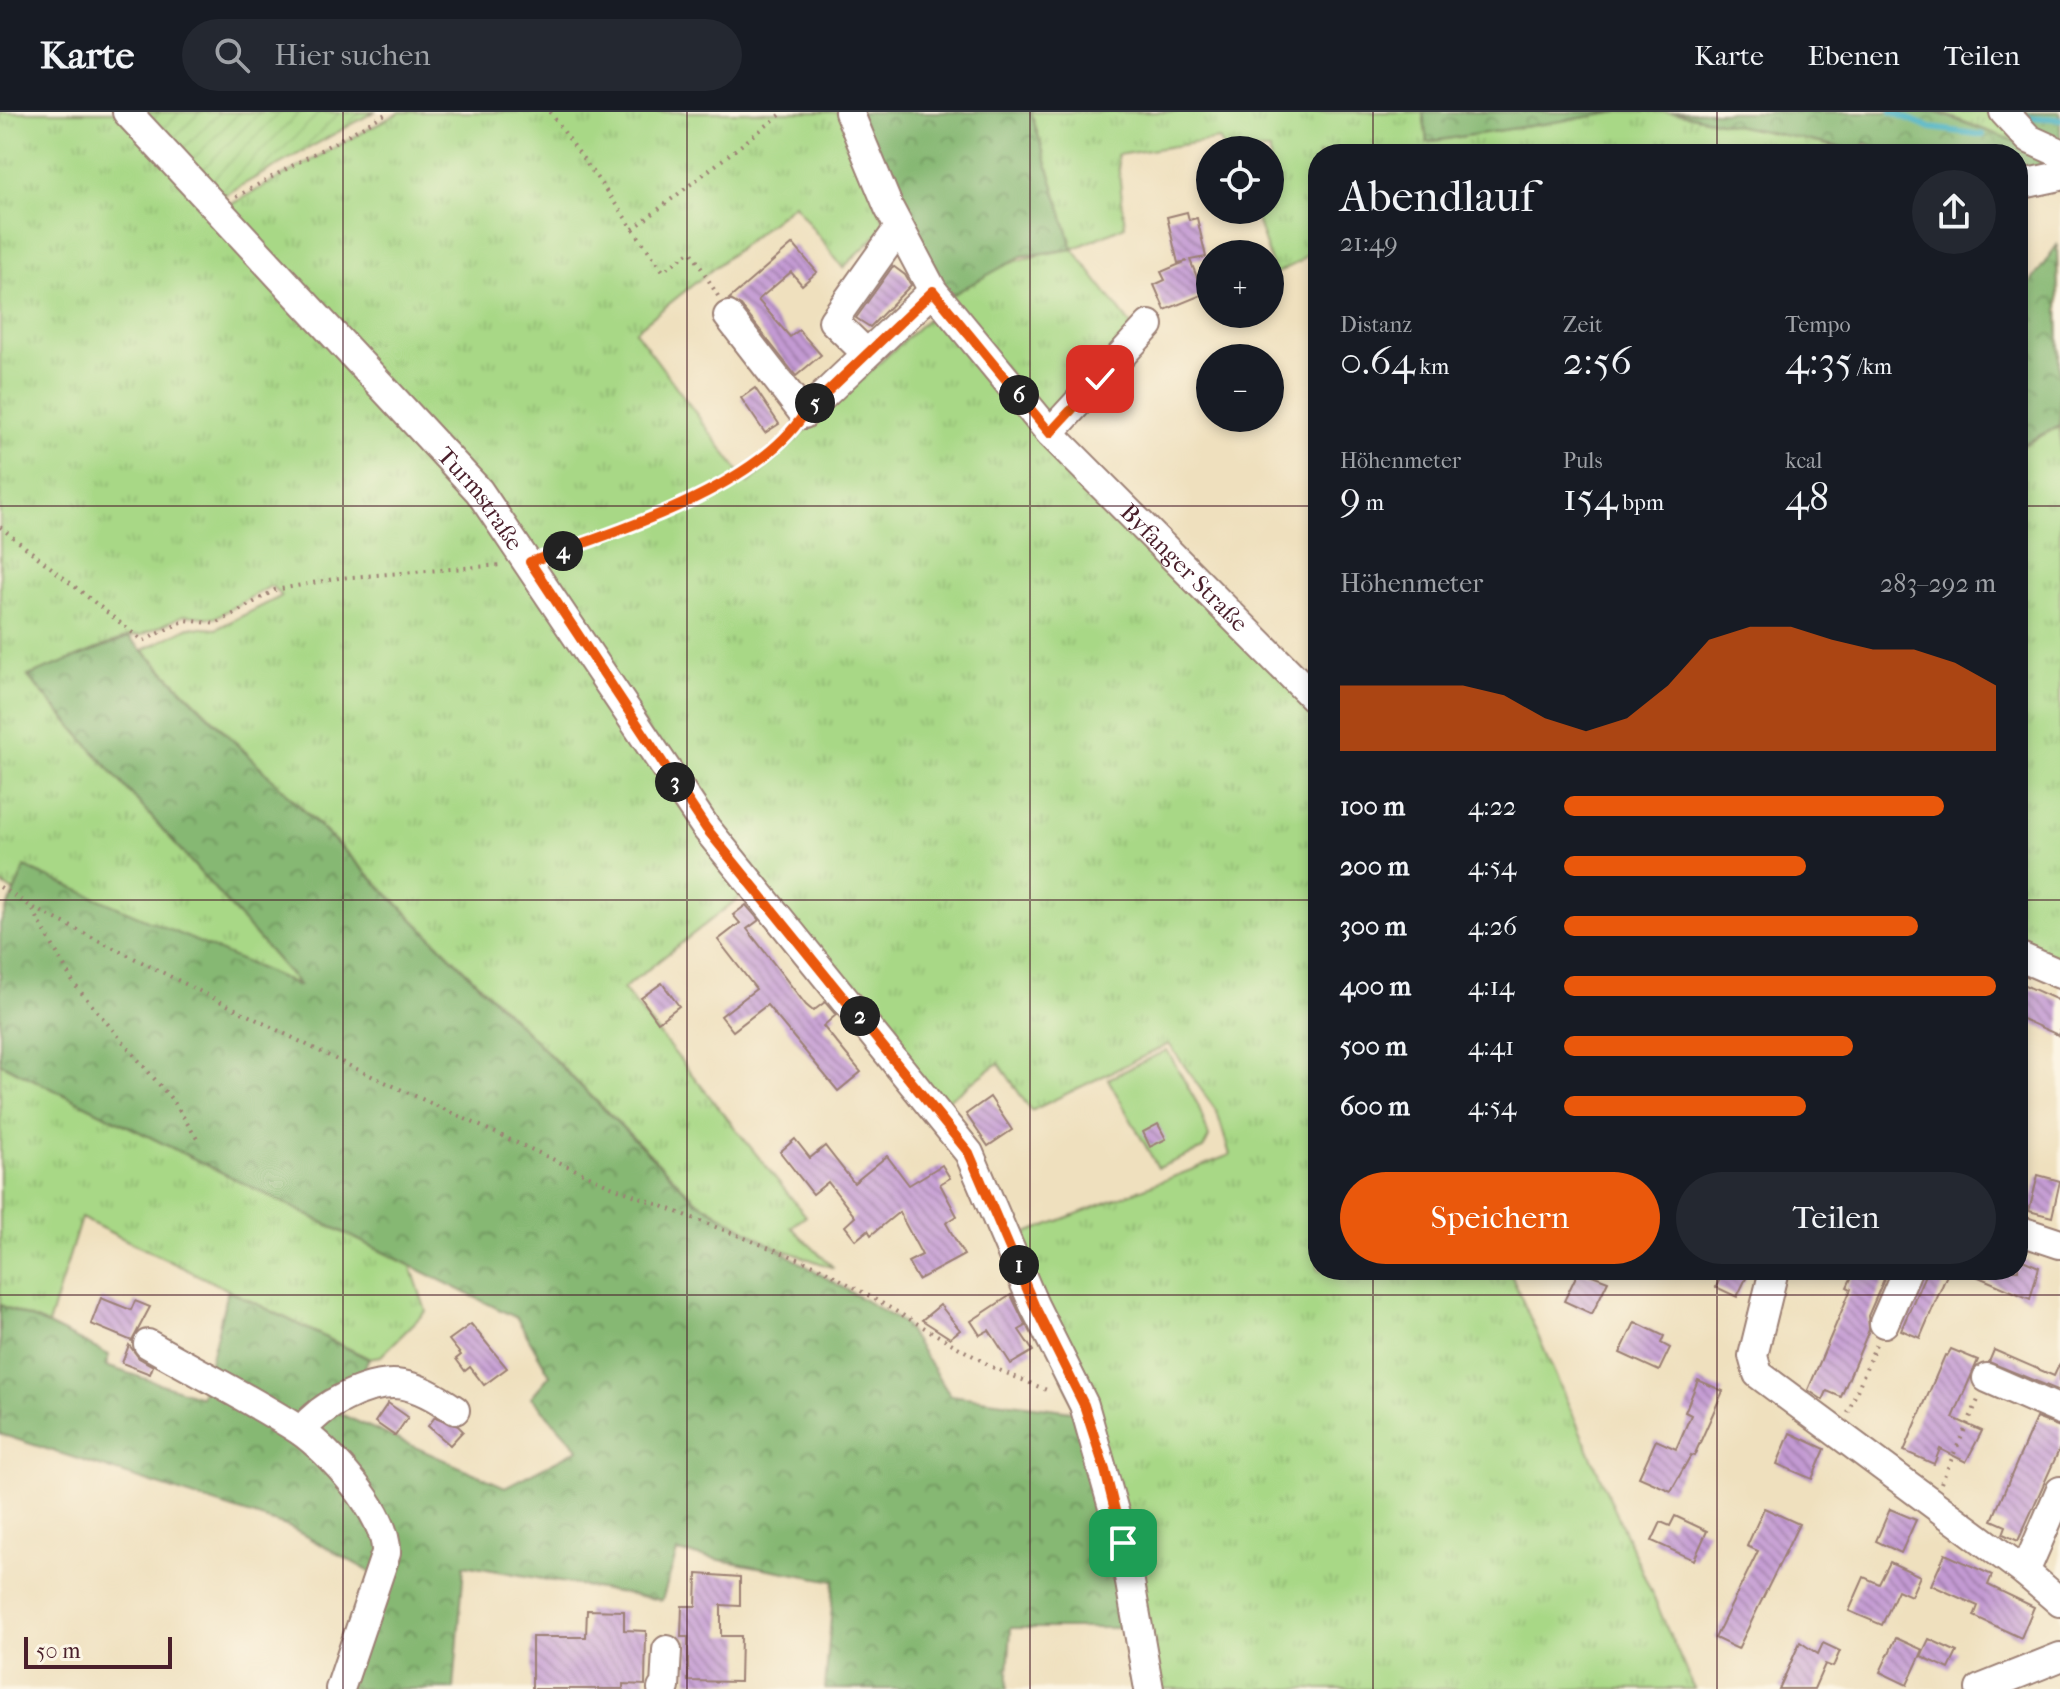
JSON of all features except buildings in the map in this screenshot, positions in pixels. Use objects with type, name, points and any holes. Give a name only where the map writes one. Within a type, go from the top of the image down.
[{"type":"street","name":"Turmstraße","points":[[127,112],[479,491],[530,562],[706,828],[969,1153],[1034,1305],[1084,1405],[1105,1470],[1123,1543],[1149,1689]]},
{"type":"street","name":"Byfanger Straße","points":[[849,112],[899,228],[933,291],[1050,433],[1308,692]]},
{"type":"street","points":[[2004,112],[2029,139],[2060,153]]},
{"type":"street","points":[[2028,183],[2060,176]]},
{"type":"street","points":[[866,353],[833,321],[899,228]]},
{"type":"street","points":[[728,316],[804,414],[933,291]]},
{"type":"street","points":[[1050,433],[1149,325]]},
{"type":"street","points":[[2028,960],[2060,974]]},
{"type":"street","points":[[2028,1233],[2060,1244]]},
{"type":"street","points":[[1772,1280],[1753,1356],[1754,1366],[1763,1380],[2025,1572],[2060,1602]]},
{"type":"street","points":[[1884,1323],[1903,1280]]},
{"type":"street","points":[[148,1344],[301,1431],[331,1459],[365,1500],[387,1540],[386,1553],[340,1689]]},
{"type":"street","points":[[1987,1378],[2060,1410]]},
{"type":"street","points":[[301,1431],[330,1405],[377,1384],[419,1388],[455,1410]]},
{"type":"street","points":[[2025,1572],[2060,1491]]},
{"type":"street","points":[[662,1689],[665,1687],[667,1650]]},
{"type":"street","points":[[1980,1689],[2060,1657]]},
{"type":"path","points":[[215,204],[237,196],[389,112]]},
{"type":"path","points":[[550,112],[663,271],[691,251],[728,316]]},
{"type":"path","points":[[633,229],[784,112]]},
{"type":"path","points":[[0,527],[143,641],[186,620],[216,624],[275,590],[339,578],[530,562],[631,527],[728,480],[789,437],[804,414]]},
{"type":"path","points":[[0,887],[32,907],[337,1060],[585,1175],[819,1267],[994,1368],[1084,1405]]},
{"type":"path","points":[[32,907],[74,984],[174,1102],[199,1142]]},
{"type":"path","points":[[1839,1434],[1884,1323]]},
{"type":"path","points":[[1932,1504],[1987,1378]]},
{"type":"green space","points":[[0,112],[121,112],[451,465],[749,890],[623,989],[806,1216],[791,1227],[834,1268],[773,1246],[696,1200],[143,650],[189,627],[216,629],[282,596],[271,586],[214,618],[184,615],[142,635],[129,636],[28,677],[300,986],[25,868],[14,892],[0,883]]},
{"type":"green space","points":[[135,112],[374,112],[217,199]]},
{"type":"green space","points":[[400,112],[840,112],[886,226],[843,268],[794,204],[635,331],[748,484],[938,309],[1308,701],[1308,1280],[1513,1280],[1694,1689],[1157,1689],[1043,1305],[1019,1236],[1230,1155],[1217,1112],[1169,1044],[1031,1111],[999,1063],[942,1104],[708,816],[567,614],[226,207]]},
{"type":"green space","points":[[858,112],[1031,112],[1073,249],[1022,256],[948,297]]},
{"type":"green space","points":[[1031,112],[1423,112],[1427,142],[1619,112],[1668,112],[1822,144],[1308,144],[1308,253],[1284,270],[1284,240],[1264,240],[1259,224],[1284,224],[1284,136],[1196,136],[1196,143],[1117,155],[1125,226],[1073,249]]},
{"type":"green space","points":[[1423,112],[1619,112],[1427,142]]},
{"type":"green space","points":[[1672,112],[1935,112],[2022,144],[1866,143],[1825,144]]},
{"type":"green space","points":[[1938,112],[1997,112],[2017,142]]},
{"type":"green space","points":[[2011,112],[2060,112],[2060,146]]},
{"type":"green space","points":[[2028,146],[2060,158],[2060,171],[2028,179]]},
{"type":"green space","points":[[2057,245],[2060,425],[2028,442],[2028,287]]},
{"type":"green space","points":[[1073,249],[1133,328],[1046,419],[947,298],[1006,265]]},
{"type":"green space","points":[[2060,426],[2060,963],[2028,949],[2028,443]]},
{"type":"green space","points":[[129,637],[696,1201],[903,1323],[950,1395],[1079,1412],[1132,1628],[1011,1628],[1007,1689],[825,1689],[834,1581],[677,1552],[662,1600],[464,1565],[454,1689],[335,1689],[378,1576],[289,1527],[0,1434],[0,1305],[109,1355],[106,1366],[201,1397],[228,1290],[369,1359],[340,1414],[505,1487],[579,1449],[531,1397],[550,1375],[517,1318],[0,1063],[0,924],[25,867],[300,986],[28,676]]},
{"type":"green space","points":[[1167,1050],[1198,1105],[1209,1137],[1203,1149],[1158,1168],[1108,1079]]},
{"type":"green space","points":[[0,1063],[411,1266],[426,1311],[381,1356],[368,1358],[81,1218],[48,1325],[0,1305]]},
{"type":"waterway","points":[[1892,112],[1931,128],[1983,135]]},
{"type":"waterway","points":[[2027,117],[2060,119]]},
{"type":"route","points":[[1100,379],[1050,433],[933,291],[850,367],[804,414],[789,437],[728,480],[631,527],[530,562],[622,706],[706,828],[969,1153],[1006,1231],[1034,1305],[1084,1405],[1105,1470],[1123,1543]]}]
